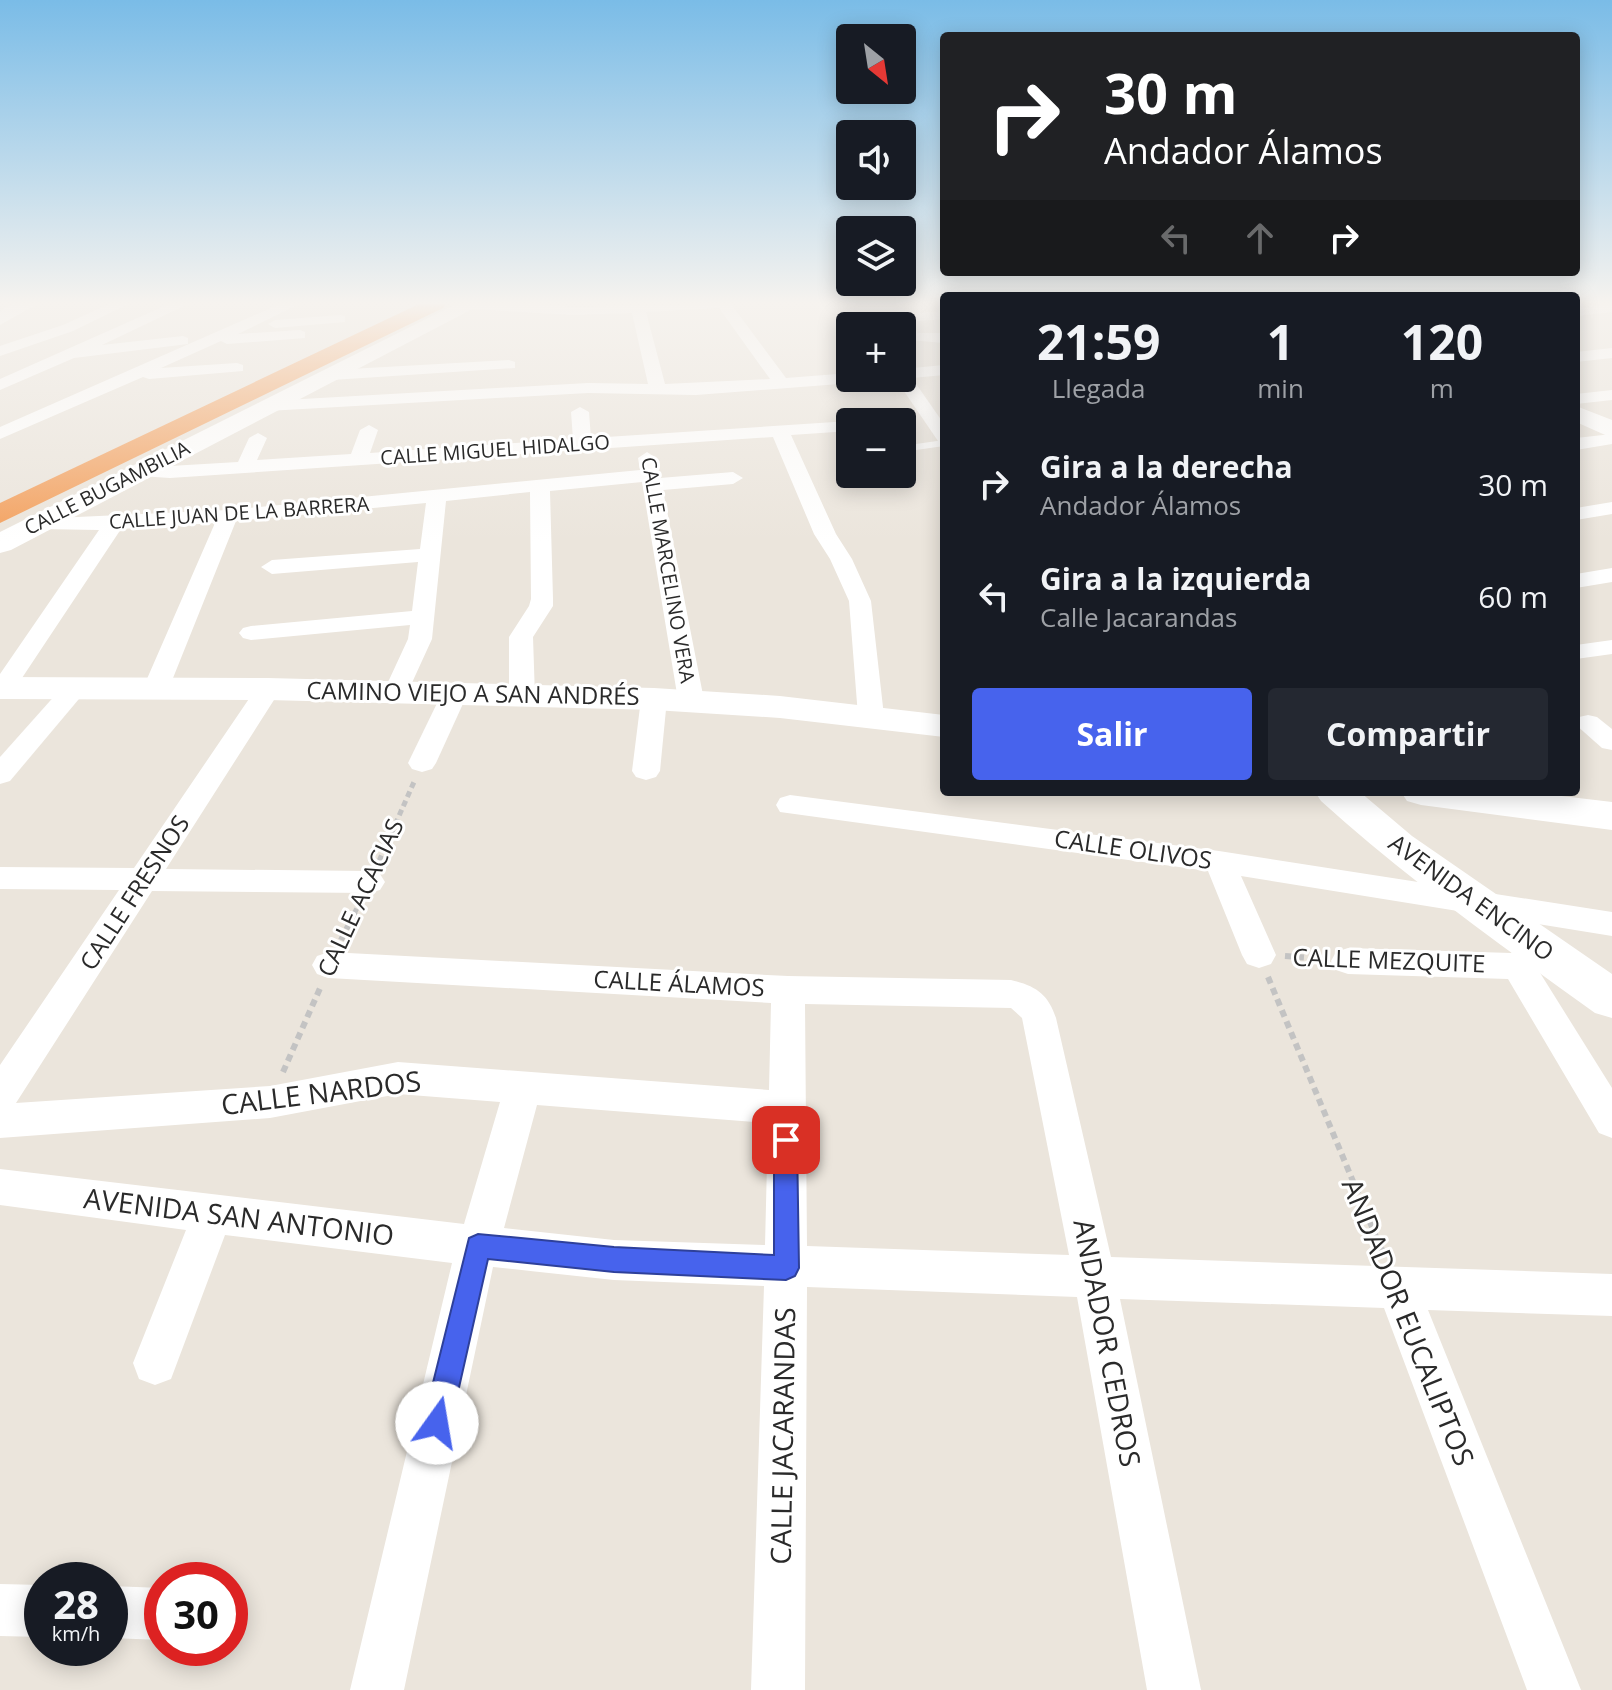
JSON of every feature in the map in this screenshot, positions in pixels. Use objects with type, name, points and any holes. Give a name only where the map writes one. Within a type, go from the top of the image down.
[{"type":"highway","points":[[0,492],[233,383]]},
{"type":"highway","points":[[0,514],[272,383]]},
{"type":"main road","name":"CALLE BUGAMBILIA","points":[[0,544],[316,383]]},
{"type":"main road","points":[[1580,415],[1612,430]]},
{"type":"main road","name":"CAMINO VIEJO A SAN ANDRÉS","points":[[2,688],[268,689],[691,700],[940,725]]},
{"type":"main road","name":"AVENIDA ENCINO","points":[[1340,796],[1397,846],[1475,904],[1528,957],[1612,999]]},
{"type":"main road","points":[[1478,796],[1550,801],[1612,816]]},
{"type":"street","points":[[0,434],[110,383]]},
{"type":"street","points":[[656,383],[658,389]]},
{"type":"street","points":[[267,406],[588,388],[696,390],[781,383]]},
{"type":"street","points":[[0,387],[80,397]]},
{"type":"street","points":[[913,392],[931,420]]},
{"type":"street","points":[[1580,399],[1612,395]]},
{"type":"street","points":[[580,412],[582,444]]},
{"type":"street","name":"CALLE MIGUEL HIDALGO","points":[[140,470],[170,472],[359,459],[470,445],[582,444],[836,427]]},
{"type":"street","points":[[359,459],[369,430]]},
{"type":"street","points":[[780,431],[825,534],[860,601],[871,716]]},
{"type":"street","points":[[245,467],[258,438]]},
{"type":"street","name":"CALLE MARCELINO VERA","points":[[645,439],[691,700]]},
{"type":"street","points":[[1580,443],[1612,439]]},
{"type":"street","name":"CALLE JUAN DE LA BARRERA","points":[[41,523],[66,525],[228,516],[540,486],[733,478]]},
{"type":"street","points":[[522,697],[521,637],[541,606],[542,599],[540,486]]},
{"type":"street","points":[[396,693],[420,639],[437,496]]},
{"type":"street","points":[[1580,513],[1612,508]]},
{"type":"street","points":[[156,688],[228,516]]},
{"type":"street","points":[[2,688],[115,522]]},
{"type":"street","points":[[272,567],[429,555]]},
{"type":"street","points":[[1580,580],[1612,575]]},
{"type":"street","points":[[251,633],[424,617]]},
{"type":"street","points":[[1580,651],[1612,647]]},
{"type":"street","points":[[0,775],[75,688]]},
{"type":"street","name":"CALLE FRESNOS","points":[[0,1096],[268,689]]},
{"type":"street","points":[[422,763],[454,695]]},
{"type":"street","points":[[646,771],[654,699]]},
{"type":"street","points":[[1588,723],[1612,742]]},
{"type":"street","name":"CALLE OLIVOS","points":[[790,805],[1219,862],[1612,924]]},
{"type":"street","points":[[1219,862],[1259,955]]},
{"type":"street","points":[[0,878],[369,882]]},
{"type":"street","points":[[1528,957],[1612,1121]]},
{"type":"street","name":"CALLE MEZQUITE","points":[[1348,961],[1528,957]]},
{"type":"street","name":"CALLE ÁLAMOS","points":[[329,965],[788,990],[1011,994],[1028,1000]]},
{"type":"street","name":"CALLE JACARANDAS","points":[[778,1690],[788,990]]},
{"type":"street","name":"ANDADOR CEDROS","points":[[1028,1000],[1039,1018],[1094,1274],[1174,1690]]},
{"type":"street","name":"CALLE NARDOS","points":[[0,1121],[270,1102],[398,1078],[786,1108]]},
{"type":"street","points":[[377,1690],[478,1246],[523,1087]]},
{"type":"street","name":"AVENIDA SAN ANTONIO","points":[[0,1187],[614,1260],[786,1268],[1094,1274]]},
{"type":"street","points":[[155,1363],[213,1214]]},
{"type":"street","points":[[1094,1274],[1612,1295]]},
{"type":"street","name":"ANDADOR EUCALIPTOS","points":[[1397,1287],[1554,1690]]},
{"type":"street","points":[[0,1610],[24,1611]]},
{"type":"lane","points":[[916,446],[940,441]]},
{"type":"path","name":"CALLE ACACIAS","points":[[270,1102],[422,763]]},
{"type":"path","name":"CALLE MEZQUITE","points":[[1259,955],[1348,961]]},
{"type":"path","name":"ANDADOR EUCALIPTOS","points":[[1259,955],[1314,1094],[1397,1287]]},
{"type":"route","points":[[437,1423],[478,1246],[614,1260],[786,1268],[786,1140]]}]
